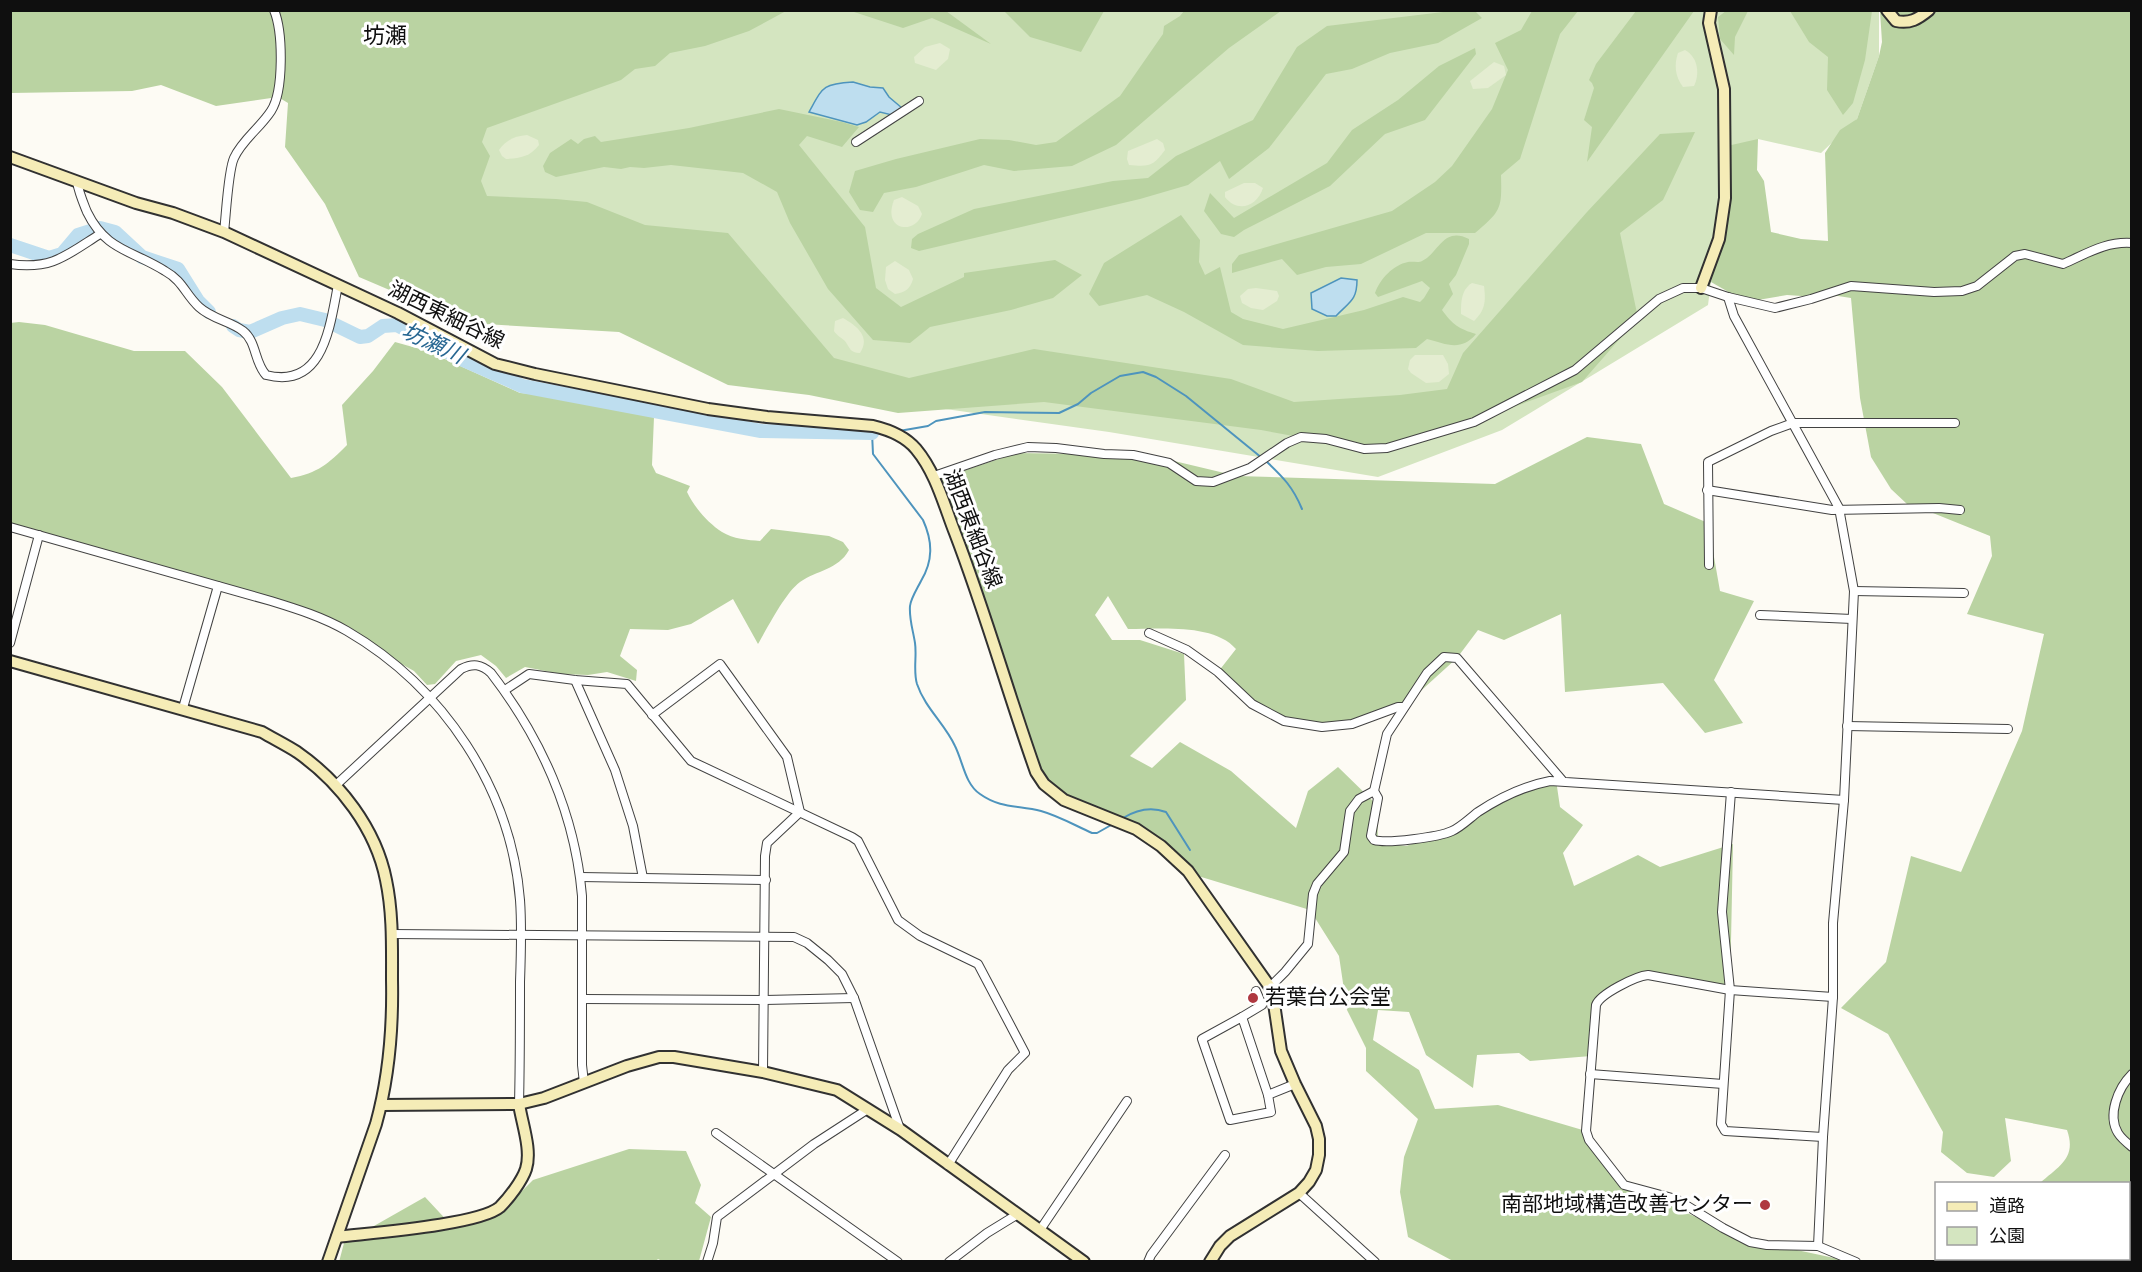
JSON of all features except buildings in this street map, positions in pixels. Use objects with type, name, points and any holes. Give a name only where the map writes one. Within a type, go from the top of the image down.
[{"type":"street","points":[[224,232],[232,161],[239,148],[259,128],[277,99],[280,76],[279,34],[274,10]]},
{"type":"street","points":[[1701,288],[1719,240],[1725,198],[1724,89],[1709,23],[1711,10]]},
{"type":"street","points":[[1887,10],[1896,21],[1906,23],[1916,20],[1929,10]]},
{"type":"street","points":[[856,142],[919,101]]},
{"type":"street","name":"湖西東細谷線","points":[[10,157],[224,232],[338,285],[495,364],[708,409],[887,429],[905,438],[917,450],[934,476],[968,569],[1036,772],[1044,784],[1064,800],[1136,829],[1161,846],[1188,871],[1270,987],[1281,1051],[1320,1139],[1316,1170],[1299,1194],[1230,1236],[1220,1246],[1210,1262]]},
{"type":"street","points":[[77,182],[79,193],[100,234],[122,249],[180,280],[188,295],[200,308],[242,329],[251,339],[262,370],[271,376],[290,376],[304,371],[317,360],[329,328],[338,285]]},
{"type":"street","points":[[10,264],[30,267],[52,263],[100,234]]},
{"type":"street","points":[[934,476],[995,455],[1028,447],[1133,455],[1169,463],[1196,480],[1213,482],[1251,468],[1287,443],[1301,437],[1326,439],[1364,448],[1387,448],[1474,423],[1575,370],[1659,299],[1683,288],[1701,288],[1775,308],[1851,286],[1934,292],[1962,291],[1977,286],[2015,256],[2025,254],[2063,264],[2105,244],[2132,243]]},
{"type":"street","points":[[1728,297],[1734,316],[1839,508],[1854,591],[1844,800],[1833,922],[1833,997],[1818,1246]]},
{"type":"street","points":[[1709,565],[1708,462],[1771,431],[1793,423],[1955,423]]},
{"type":"street","points":[[1707,490],[1832,510],[1839,508],[1960,510]]},
{"type":"street","points":[[10,527],[310,614],[345,630],[367,643],[401,669],[430,697],[466,744],[484,773],[497,805],[515,867],[520,899],[519,1104],[528,1156],[526,1169],[499,1207],[460,1221],[337,1238]]},
{"type":"street","points":[[10,643],[39,535]]},
{"type":"street","points":[[183,708],[218,586]]},
{"type":"street","points":[[1854,591],[1964,593]]},
{"type":"street","points":[[1760,615],[1852,619]]},
{"type":"street","points":[[1149,633],[1187,650],[1218,672],[1252,704],[1284,721],[1322,727],[1352,724],[1403,707]]},
{"type":"street","points":[[1562,780],[1456,658],[1444,657],[1426,674],[1387,734],[1374,791],[1378,798],[1371,836],[1374,840],[1387,842],[1451,831],[1514,792],[1531,785],[1562,780],[1844,800]]},
{"type":"street","points":[[10,661],[262,732],[297,752],[336,784],[363,822],[386,879],[392,934],[391,1047],[381,1105],[328,1262]]},
{"type":"street","points":[[336,784],[461,669],[476,664],[485,667],[505,690],[538,744],[551,773],[570,828],[581,877],[584,936],[582,1065],[584,1083]]},
{"type":"street","points":[[652,714],[720,664],[787,757],[800,812],[767,843],[763,1072]]},
{"type":"street","points":[[505,690],[529,674],[627,684],[691,761],[852,837],[858,842],[898,920],[920,936],[978,964],[1025,1053],[1002,1079],[948,1165]]},
{"type":"street","points":[[575,680],[615,770],[633,826],[643,878]]},
{"type":"street","points":[[1847,726],[2008,729]]},
{"type":"street","points":[[1270,987],[1308,944],[1312,894],[1317,884],[1344,852],[1350,811],[1359,799],[1374,791]]},
{"type":"street","points":[[1731,792],[1722,912],[1730,990],[1721,1124],[1725,1131],[1823,1137]]},
{"type":"street","points":[[581,877],[766,880]]},
{"type":"street","points":[[392,934],[794,937],[807,943],[842,974],[854,998],[901,1130]]},
{"type":"street","points":[[1833,997],[1730,990],[1645,975],[1606,994],[1598,999],[1596,1005],[1587,1137],[1624,1185],[1676,1199],[1750,1242],[1767,1245],[1818,1246],[1856,1262]]},
{"type":"street","points":[[1242,1017],[1268,1095],[1271,1112],[1230,1120],[1202,1039],[1262,1005],[1256,991]]},
{"type":"street","points":[[583,999],[854,998]]},
{"type":"street","points":[[381,1105],[519,1104],[544,1098],[627,1066],[659,1058],[675,1057],[763,1072],[837,1090],[901,1130],[1084,1262]]},
{"type":"street","points":[[1590,1074],[1723,1084]]},
{"type":"street","points":[[2132,1074],[2115,1101],[2117,1132],[2132,1147]]},
{"type":"street","points":[[1268,1095],[1295,1084]]},
{"type":"street","points":[[1040,1230],[1127,1101]]},
{"type":"street","points":[[707,1262],[717,1217],[813,1144],[868,1109]]},
{"type":"street","points":[[716,1133],[898,1262]]},
{"type":"street","points":[[1148,1262],[1225,1155]]},
{"type":"street","points":[[1299,1194],[1375,1262]]},
{"type":"street","points":[[949,1262],[987,1233],[1018,1215]]},
{"type":"green space","points":[[10,11],[786,11],[749,31],[705,46],[670,53],[655,66],[635,69],[621,80],[487,128],[482,142],[490,156],[481,181],[487,196],[587,202],[645,225],[728,233],[834,358],[909,378],[1034,349],[1231,379],[1294,402],[1400,395],[1447,389],[1463,353],[1587,212],[1660,134],[1695,132],[1663,200],[1620,233],[1638,318],[1582,382],[1387,453],[1261,430],[1044,402],[898,413],[809,395],[728,385],[619,332],[467,323],[359,277],[325,204],[285,147],[288,103],[278,97],[216,106],[161,85],[132,91],[11,93]]},
{"type":"green space","points":[[720,11],[1879,11],[1879,56],[1857,119],[1821,153],[1758,139],[1711,282],[1708,305],[1502,430],[1378,477],[1109,432],[903,403],[439,192],[474,82]]},
{"type":"green space","points":[[851,11],[946,11],[991,44],[932,18],[903,28]]},
{"type":"green space","points":[[1004,11],[1104,11],[1081,52],[1030,37]]},
{"type":"green space","points":[[1184,11],[1281,11],[1229,48],[1116,145],[1072,166],[1014,171],[984,165],[916,187],[884,193],[873,212],[860,210],[849,192],[855,171],[896,159],[980,139],[1009,140],[1036,145],[1056,142],[1120,96],[1163,34],[1164,26]]},
{"type":"green space","points":[[1532,11],[1578,11],[1560,34],[1520,159],[1501,175],[1501,195],[1498,208],[1484,226],[1475,233],[1426,233],[1361,264],[1326,267],[1297,275],[1282,259],[1232,273],[1232,264],[1239,255],[1392,211],[1435,182],[1452,166],[1492,109],[1508,70],[1495,43],[1521,30]]},
{"type":"green space","points":[[1636,11],[1694,11],[1587,162],[1592,127],[1584,120],[1594,88],[1589,80],[1596,64]]},
{"type":"green space","points":[[1726,11],[1748,11],[1735,37],[1734,55],[1720,39],[1718,17]]},
{"type":"green space","points":[[1790,11],[1872,11],[1865,60],[1853,103],[1843,115],[1827,90],[1828,57],[1809,42]]},
{"type":"green space","points":[[1880,11],[2131,11],[2132,1199],[2130,1200],[2130,1182],[2041,1182],[2060,1166],[2068,1155],[2070,1148],[2067,1130],[2005,1118],[2011,1161],[1994,1177],[1967,1173],[1941,1152],[1943,1132],[1888,1034],[1841,1008],[1886,962],[1911,856],[1961,872],[2022,731],[2044,634],[1967,614],[1992,556],[1990,536],[1907,504],[1891,489],[1871,457],[1860,398],[1851,298],[1787,295],[1746,302],[1711,282],[1723,234],[1727,146],[1758,139],[1757,170],[1764,181],[1771,232],[1801,239],[1828,241],[1825,153],[1840,130],[1857,119],[1882,42]]},
{"type":"green space","points":[[1443,12],[1476,12],[1482,18],[1438,43],[1390,53],[1352,69],[1326,74],[1269,148],[1229,179],[1220,161],[1188,185],[1140,199],[919,251],[911,248],[912,239],[918,234],[974,209],[1113,181],[1148,178],[1176,156],[1253,120],[1297,47],[1327,26]]},
{"type":"green space","points":[[940,43],[950,49],[948,59],[936,70],[915,63],[914,57],[925,47]]},
{"type":"green space","points":[[1475,48],[1476,54],[1425,120],[1385,134],[1330,186],[1234,237],[1221,234],[1204,211],[1210,193],[1234,218],[1327,163],[1352,130],[1398,100],[1439,66]]},
{"type":"green space","points":[[1685,50],[1693,57],[1697,66],[1694,86],[1683,87],[1677,75],[1678,53]]},
{"type":"green space","points":[[1494,62],[1504,66],[1506,75],[1488,88],[1473,89],[1470,81]]},
{"type":"green space","points":[[779,109],[859,127],[842,147],[807,136],[799,145],[865,227],[876,288],[901,307],[964,277],[964,273],[1055,260],[1082,275],[1053,298],[1011,310],[930,327],[910,343],[873,340],[828,289],[790,223],[777,192],[743,173],[671,165],[621,169],[604,167],[556,177],[545,172],[543,166],[550,153],[571,139],[578,144],[584,139],[595,136],[601,142],[689,128]]},
{"type":"green space","points":[[527,135],[538,140],[539,145],[532,152],[516,158],[506,159],[502,156],[499,150],[508,141]]},
{"type":"green space","points":[[1157,139],[1163,143],[1165,150],[1157,159],[1142,166],[1129,165],[1128,151]]},
{"type":"green space","points":[[1244,183],[1255,183],[1263,188],[1252,203],[1246,206],[1235,205],[1225,197],[1225,192]]},
{"type":"green space","points":[[902,197],[918,206],[922,214],[918,221],[907,227],[896,224],[892,218],[891,210],[894,200]]},
{"type":"green space","points":[[1181,215],[1200,240],[1199,262],[1205,275],[1220,267],[1231,312],[1243,319],[1283,329],[1364,310],[1403,297],[1420,302],[1430,288],[1422,281],[1378,297],[1375,293],[1384,278],[1397,266],[1422,261],[1447,238],[1460,236],[1469,239],[1456,275],[1449,284],[1453,294],[1442,310],[1456,325],[1476,334],[1459,345],[1427,339],[1416,348],[1318,351],[1243,345],[1184,312],[1147,295],[1099,306],[1089,294],[1104,263]]},
{"type":"green space","points":[[895,261],[909,270],[913,279],[907,290],[895,294],[888,289],[885,280],[886,267]]},
{"type":"green space","points":[[1472,283],[1484,286],[1485,292],[1483,309],[1474,321],[1461,314],[1464,293]]},
{"type":"green space","points":[[1248,289],[1277,291],[1279,296],[1277,301],[1263,310],[1251,308],[1242,303],[1240,296]]},
{"type":"green space","points":[[843,318],[861,332],[864,342],[860,353],[852,351],[834,331],[835,321]]},
{"type":"green space","points":[[10,323],[45,325],[134,351],[185,351],[222,387],[291,478],[322,467],[347,445],[342,405],[373,371],[395,342],[427,351],[520,393],[550,395],[610,409],[644,412],[654,417],[652,465],[656,473],[690,486],[687,492],[693,503],[722,532],[736,538],[760,541],[771,529],[829,536],[843,542],[849,550],[839,562],[794,587],[758,644],[733,599],[691,624],[668,630],[630,629],[620,656],[637,670],[636,681],[607,672],[588,675],[561,674],[525,667],[506,678],[496,666],[481,655],[456,661],[435,684],[427,685],[414,671],[319,618],[11,527]]},
{"type":"green space","points":[[1415,355],[1443,355],[1448,364],[1449,374],[1439,382],[1426,383],[1408,369],[1410,360]]},
{"type":"green space","points":[[1587,437],[1641,444],[1664,504],[1708,523],[1720,591],[1754,601],[1714,680],[1743,723],[1705,733],[1663,683],[1565,692],[1561,614],[1504,640],[1478,630],[1457,658],[1403,707],[1328,726],[1269,714],[1218,672],[1236,649],[1226,641],[1214,635],[1185,629],[1128,629],[1108,596],[1095,615],[1112,640],[1140,640],[1184,654],[1186,700],[1130,756],[1152,768],[1180,742],[1231,771],[1296,828],[1308,791],[1338,767],[1377,805],[1378,842],[1406,846],[1451,831],[1488,806],[1556,780],[1560,807],[1583,825],[1563,853],[1574,886],[1638,855],[1660,867],[1733,844],[1730,990],[1648,975],[1600,1001],[1591,1056],[1530,1061],[1519,1053],[1477,1055],[1473,1088],[1426,1055],[1409,1012],[1378,1010],[1373,1040],[1419,1070],[1435,1109],[1498,1105],[1586,1131],[1629,1187],[1745,1239],[1839,1259],[1836,1262],[1453,1261],[1408,1237],[1400,1192],[1404,1157],[1418,1119],[1366,1071],[1366,1048],[1347,1010],[1339,956],[1310,910],[1198,876],[1161,846],[1092,812],[1040,778],[935,480],[1017,453],[1149,455],[1237,476],[1495,484]]},
{"type":"green space","points":[[629,1149],[686,1151],[701,1185],[695,1203],[711,1217],[699,1261],[662,1261],[658,1259],[655,1262],[339,1262],[344,1243],[425,1197],[453,1227],[501,1212],[533,1180]]},
{"type":"water","points":[[853,82],[883,88],[889,97],[902,108],[896,116],[880,112],[866,122],[857,125],[809,112],[825,88],[835,84]]},
{"type":"water","points":[[1341,278],[1357,280],[1356,293],[1348,304],[1336,316],[1327,316],[1312,309],[1311,293]]},
{"type":"waterway","name":"坊瀬川","points":[[10,245],[49,258],[62,254],[78,235],[100,228],[115,232],[142,257],[178,269],[198,301],[209,312]]},
{"type":"waterway","name":"坊瀬川","points":[[233,326],[250,332],[282,318],[300,314],[325,320],[360,337],[368,336],[383,326],[397,325],[459,358],[522,386],[761,431],[872,433]]},
{"type":"waterway","points":[[899,431],[985,412],[1059,413],[1078,404],[1091,393],[1120,376],[1143,372],[1156,377],[1186,396],[1262,458]]},
{"type":"waterway","points":[[884,434],[872,433],[873,454],[923,520],[929,536],[930,559],[910,606],[917,684],[925,701],[951,738],[971,785],[980,794],[995,802],[1048,813],[1092,833],[1097,833],[1113,824]]},
{"type":"waterway","points":[[1266,461],[1287,483],[1302,509]]},
{"type":"waterway","points":[[1123,818],[1143,810],[1154,809],[1166,812],[1190,850]]},
{"type":"place","name":"若葉台公会堂","points":[[1253,998]]},
{"type":"place","name":"南部地域構造改善センター","points":[[1765,1205]]},
{"type":"district","name":"坊瀬","points":[[385,36]]}]
